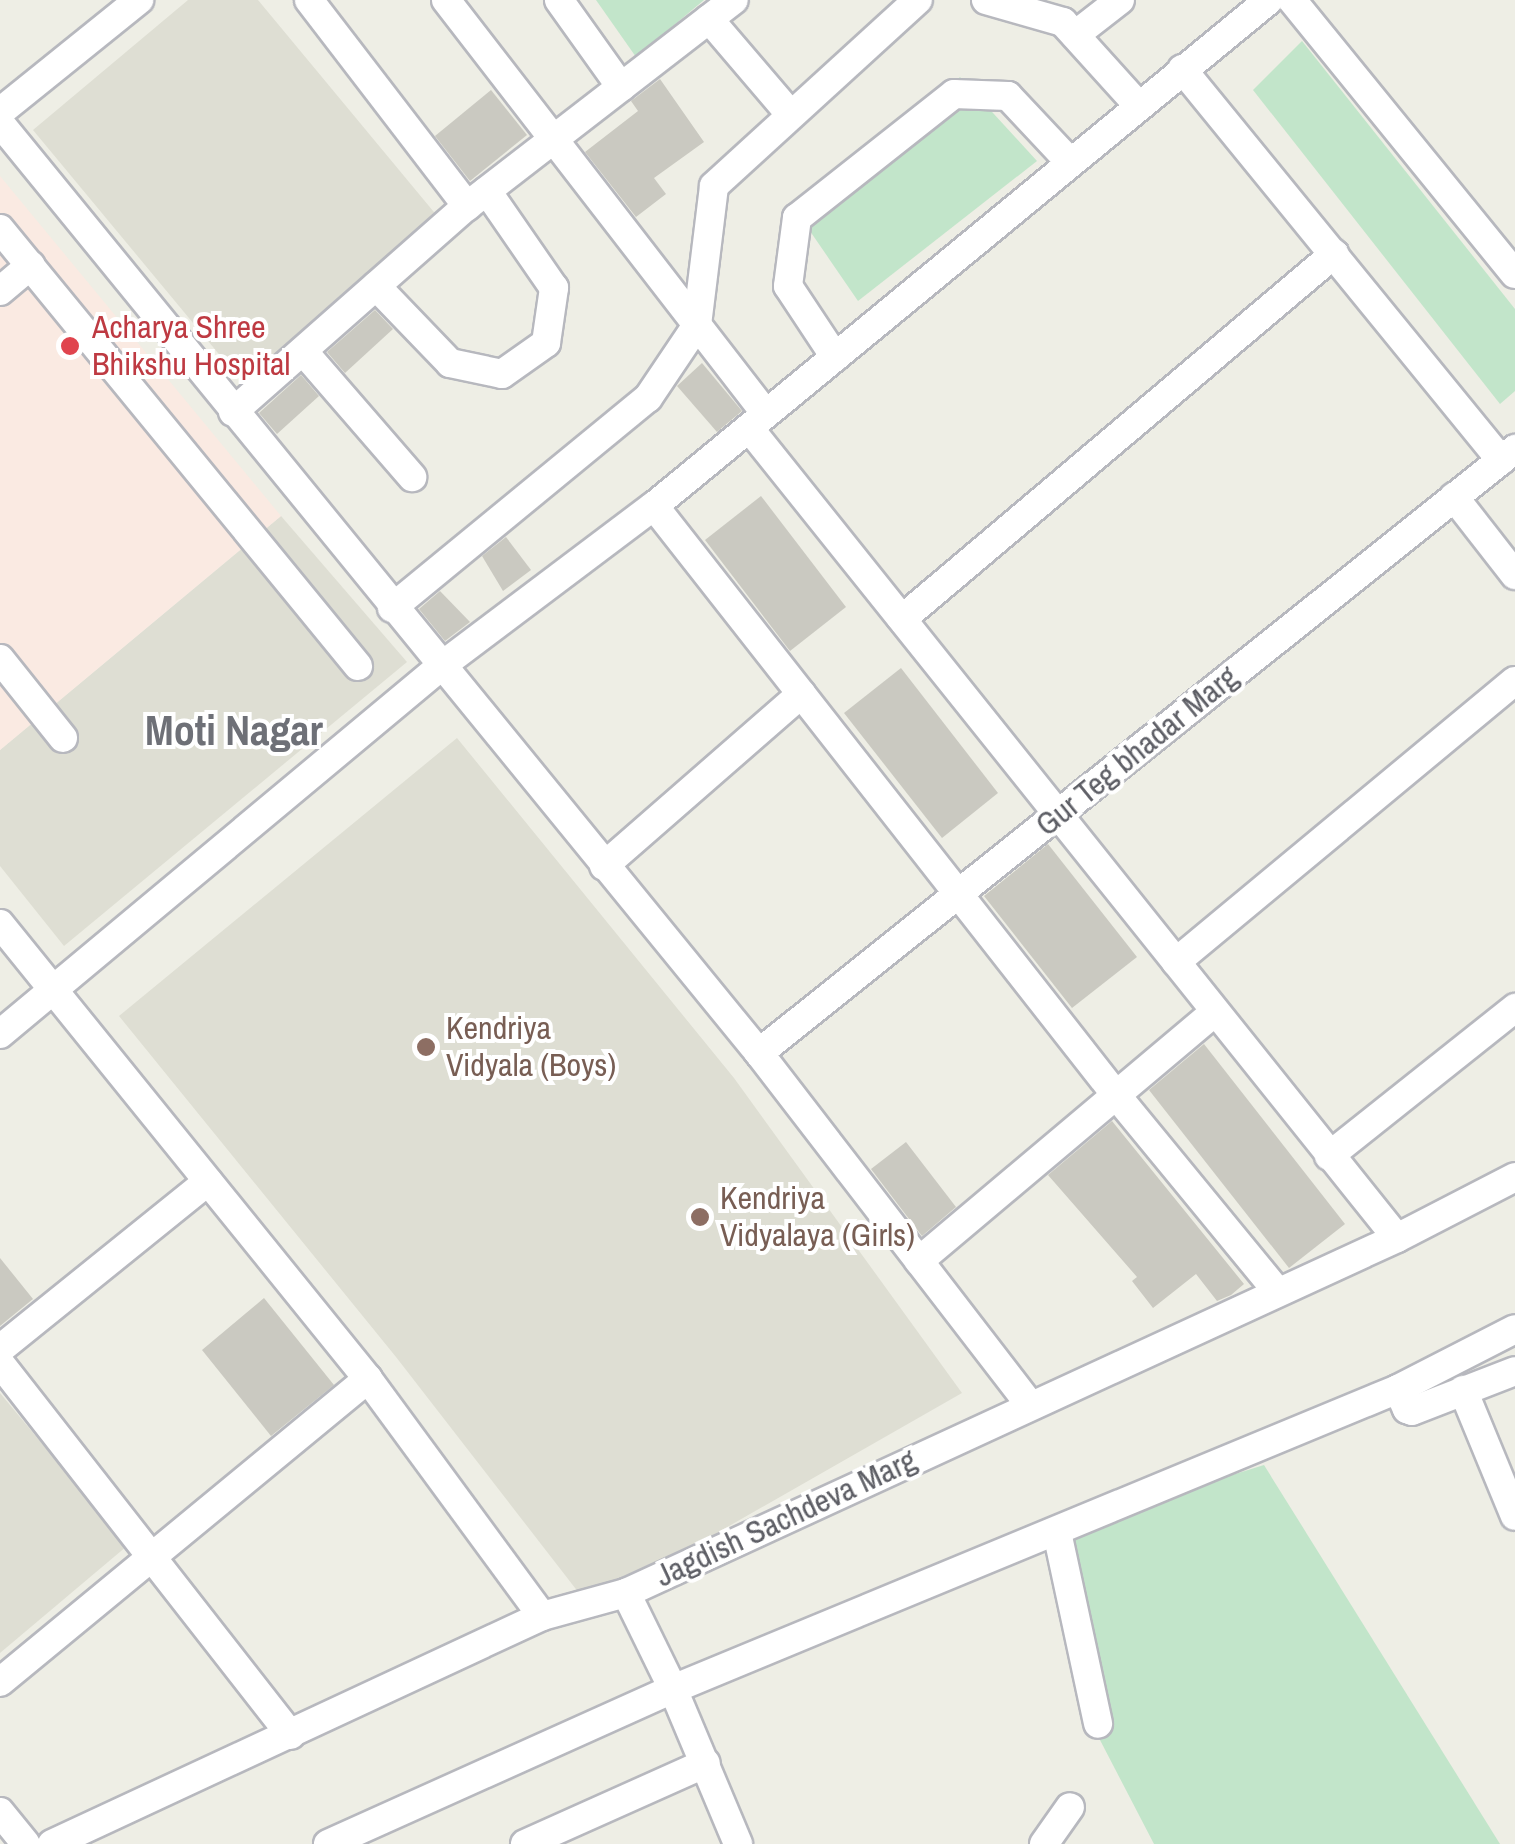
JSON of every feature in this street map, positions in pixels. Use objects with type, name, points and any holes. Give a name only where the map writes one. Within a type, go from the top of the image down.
[{"type":"street","points":[[0,112],[138,0]]},
{"type":"street","points":[[446,0],[698,325],[757,421],[902,619],[1397,1238]]},
{"type":"street","points":[[559,0],[621,87]]},
{"type":"street","points":[[234,412],[477,199],[734,0]]},
{"type":"street","points":[[392,608],[648,398],[698,325],[714,186],[918,0]]},
{"type":"street","points":[[986,0],[1063,22],[1138,105]]},
{"type":"street","points":[[1075,35],[1120,0]]},
{"type":"street","points":[[0,1034],[440,667],[654,506],[1269,0]]},
{"type":"street","points":[[1292,0],[1515,274]]},
{"type":"street","points":[[316,2],[554,288],[546,343],[502,374],[450,363],[376,286]]},
{"type":"street","points":[[709,19],[792,115]]},
{"type":"street","points":[[1182,70],[1334,254],[1508,454]]},
{"type":"street","points":[[835,357],[788,286],[797,218],[954,94],[1008,96],[1070,162]]},
{"type":"street","points":[[0,123],[759,1054],[1029,1404]]},
{"type":"street","points":[[0,229],[358,666]]},
{"type":"street","points":[[902,619],[1334,254]]},
{"type":"street","points":[[0,291],[31,265]]},
{"type":"street","points":[[303,351],[412,477]]},
{"type":"street","name":"Gur Teg bhadar Marg","points":[[759,1054],[1508,454]]},
{"type":"street","points":[[1454,498],[1515,575]]},
{"type":"street","points":[[654,506],[957,895],[1278,1292]]},
{"type":"street","points":[[0,659],[63,738]]},
{"type":"street","points":[[1176,962],[1515,681]]},
{"type":"street","points":[[604,866],[801,694]]},
{"type":"street","points":[[0,924],[368,1380],[542,1616]]},
{"type":"street","points":[[1329,1156],[1515,1008]]},
{"type":"street","points":[[919,1261],[1215,1012]]},
{"type":"street","name":"Jagdish Sachdeva Marg","points":[[52,1844],[542,1616],[626,1593],[1029,1404],[1397,1238],[1515,1177]]},
{"type":"street","points":[[0,1349],[208,1181]]},
{"type":"street","points":[[328,1844],[673,1689],[1398,1388],[1515,1329]]},
{"type":"street","points":[[0,1363],[291,1735]]},
{"type":"street","points":[[1398,1388],[1407,1409],[1412,1411],[1515,1371]]},
{"type":"street","points":[[0,1682],[368,1380]]},
{"type":"street","points":[[1463,1390],[1515,1516]]},
{"type":"street","points":[[1057,1532],[1098,1724]]},
{"type":"street","points":[[626,1593],[673,1689],[738,1844]]},
{"type":"street","points":[[526,1844],[706,1763]]},
{"type":"street","points":[[1044,1844],[1070,1806]]},
{"type":"street","points":[[0,1812],[26,1844]]},
{"type":"shaded area","points":[[188,0],[258,0],[443,223],[247,388],[33,130]]},
{"type":"shaded area","name":"Acharya Shree Bhikshu Hospital","points":[[0,176],[281,516],[0,750]]},
{"type":"shaded area","points":[[281,516],[407,662],[64,946],[0,866],[0,750]]},
{"type":"shaded area","points":[[457,738],[734,1078],[962,1393],[589,1606],[396,1357],[119,1016]]},
{"type":"shaded area","points":[[0,1393],[127,1546],[0,1653]]},
{"type":"green space","points":[[596,0],[704,0],[636,57]]},
{"type":"green space","points":[[1302,41],[1515,309],[1515,391],[1500,404],[1253,90]]},
{"type":"green space","points":[[960,77],[1037,161],[858,301],[801,218]]},
{"type":"green space","points":[[1264,1465],[1500,1844],[1154,1844],[1087,1715],[1056,1530]]},
{"type":"building","points":[[660,79],[704,142],[654,178],[666,194],[636,217],[585,152],[638,111],[631,101]]},
{"type":"building","points":[[491,90],[527,135],[470,181],[435,136]]},
{"type":"building","points":[[375,310],[393,329],[345,373],[327,352]]},
{"type":"building","points":[[702,363],[742,411],[717,432],[677,386]]},
{"type":"building","points":[[301,375],[319,396],[277,434],[259,413]]},
{"type":"building","points":[[761,496],[846,607],[790,651],[705,540]]},
{"type":"building","points":[[506,537],[531,570],[503,591],[482,556]]},
{"type":"building","points":[[440,591],[470,622],[445,641],[419,609]]},
{"type":"building","points":[[901,668],[998,793],[942,838],[844,713]]},
{"type":"building","points":[[1048,844],[1137,957],[1072,1008],[984,896]]},
{"type":"building","points":[[1204,1044],[1345,1224],[1289,1268],[1149,1090]]},
{"type":"building","points":[[1112,1121],[1244,1284],[1231,1295],[1217,1301],[1196,1274],[1153,1308],[1132,1281],[1137,1277],[1048,1175]]},
{"type":"building","points":[[906,1142],[956,1207],[922,1236],[871,1169]]},
{"type":"building","points":[[0,1258],[33,1299],[0,1326]]},
{"type":"building","points":[[264,1298],[334,1385],[271,1436],[202,1350]]},
{"type":"place","name":"Acharya Shree Bhikshu Hospital","points":[[70,346]]},
{"type":"place","name":"Kendriya Vidyala (Boys)","points":[[426,1047]]},
{"type":"place","name":"Kendriya Vidyalaya (Girls)","points":[[700,1217]]},
{"type":"district","name":"Moti Nagar","points":[[234,730]]}]
